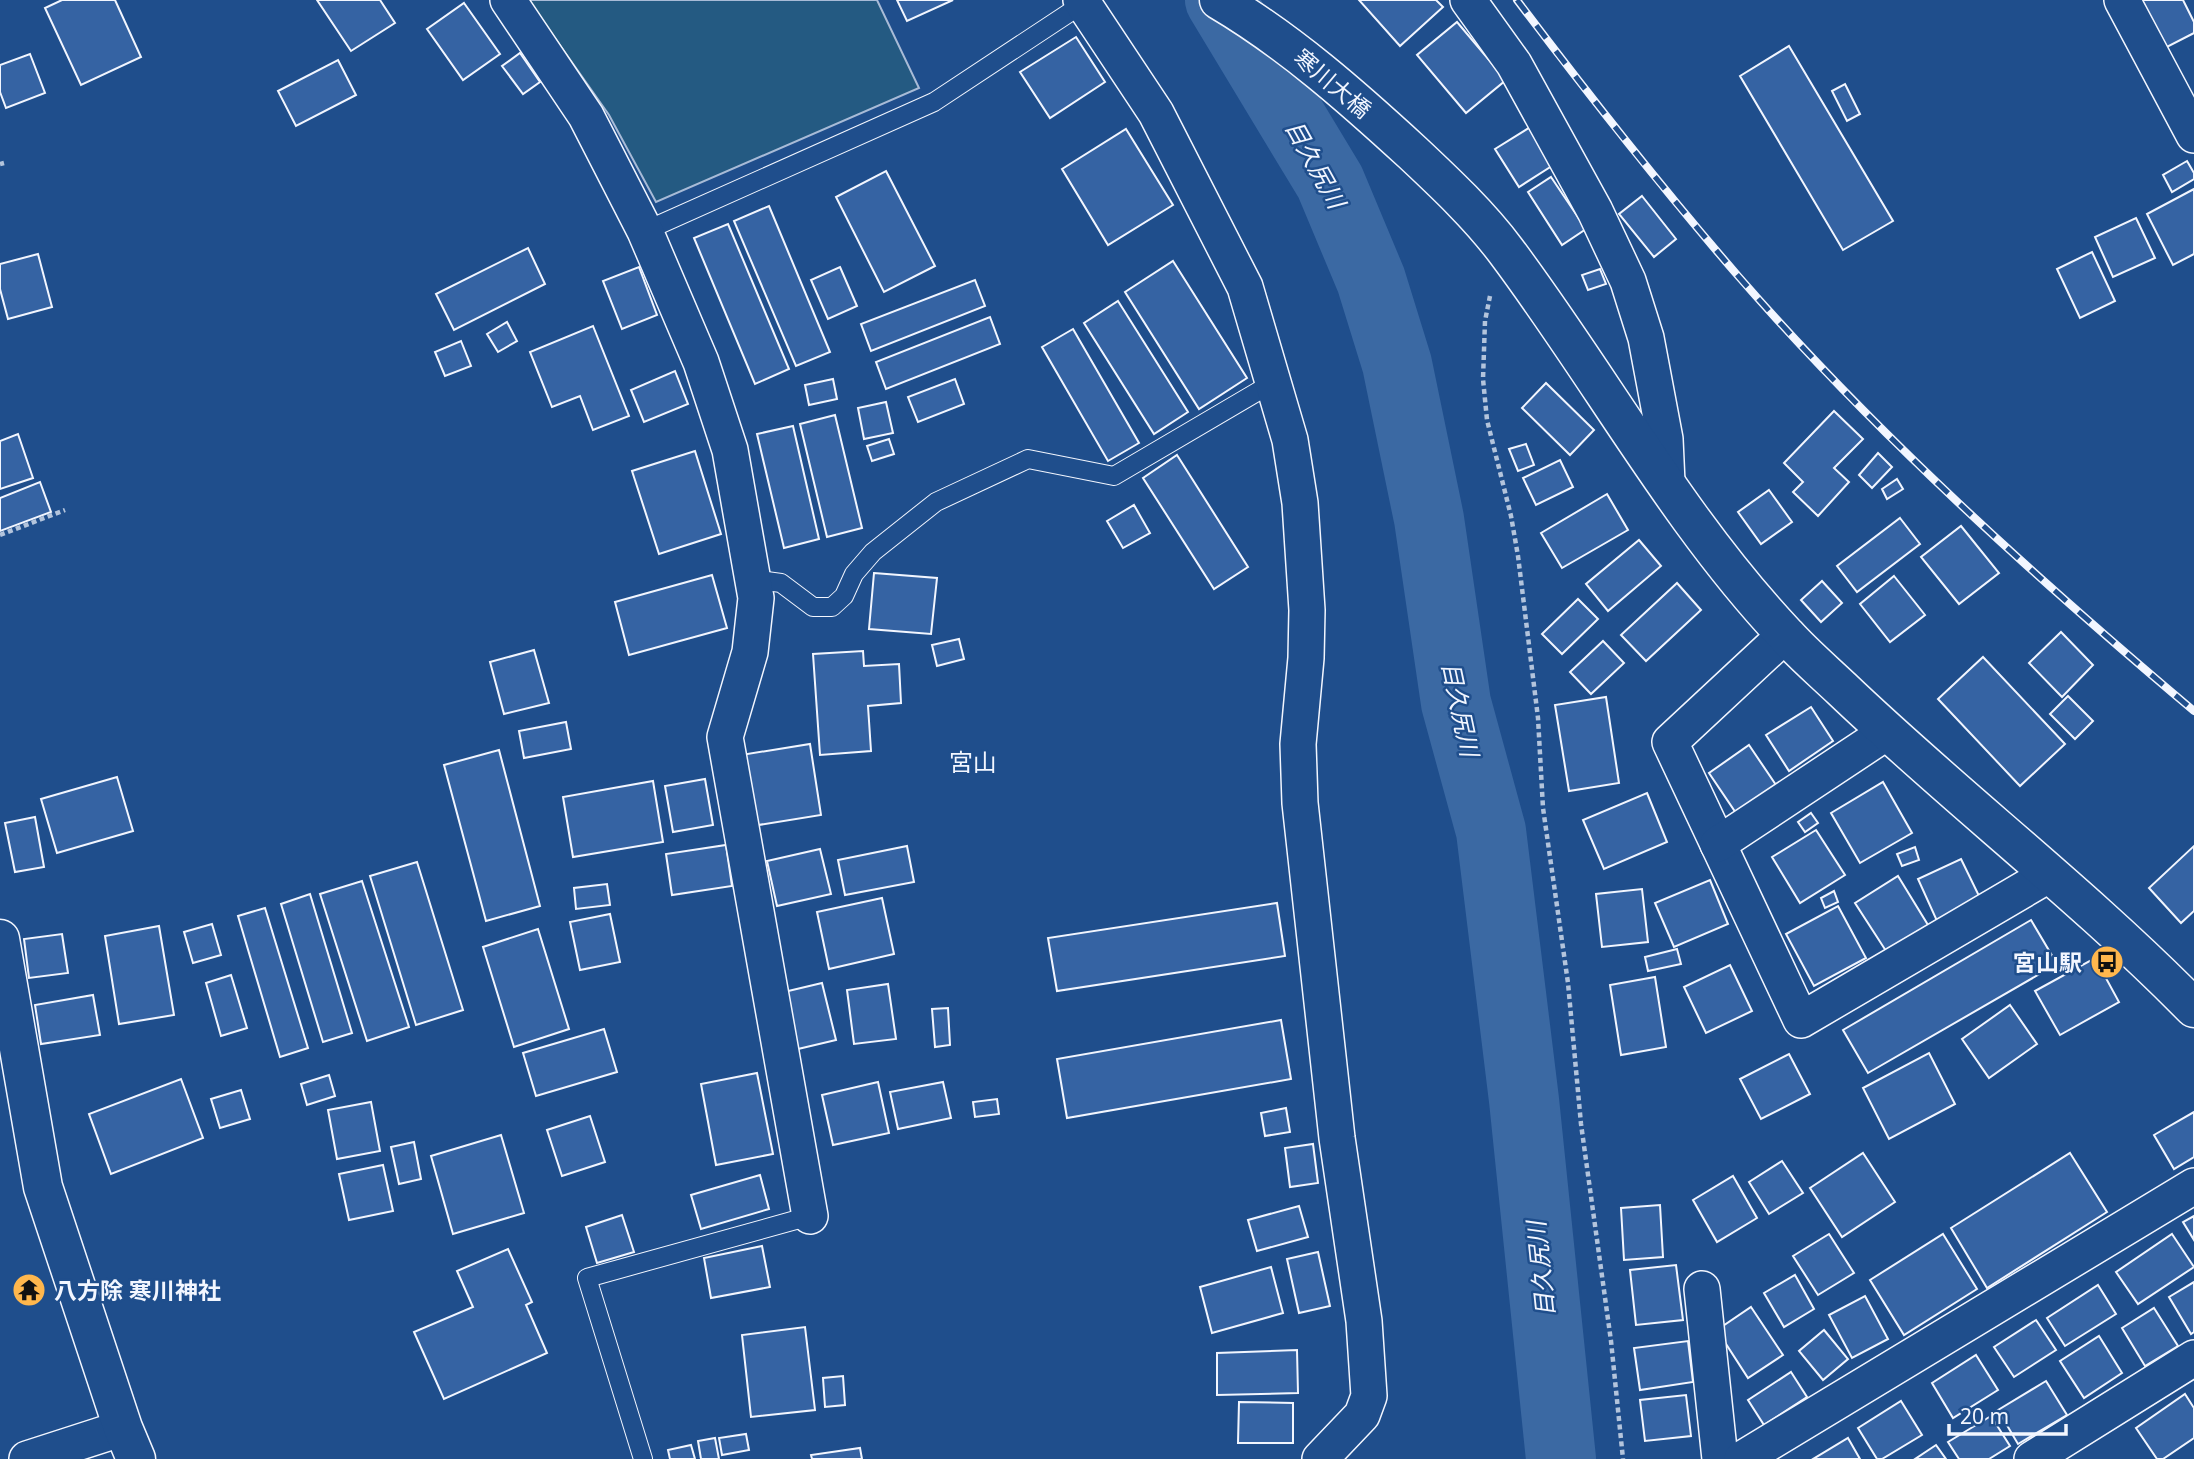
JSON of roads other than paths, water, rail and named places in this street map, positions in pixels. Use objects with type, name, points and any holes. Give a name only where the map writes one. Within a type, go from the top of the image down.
[{"type":"street","points":[[508,0],[586,116],[645,230],[701,362],[730,450],[756,598],[750,652],[725,737],[810,1216]]},
{"type":"street","name":"寒川大橋","points":[[1219,0],[1258,23],[1302,56],[1380,122],[1439,177],[1504,248],[1717,555],[1785,635],[1887,732],[2050,874],[2194,1008]]},
{"type":"street","points":[[1468,0],[1514,64],[1595,211],[1628,281],[1651,363],[1665,439],[1667,483]]},
{"type":"street","points":[[2122,0],[2194,135]]},
{"type":"street","points":[[1083,2],[1156,113],[1245,287],[1290,440],[1300,503],[1307,610],[1298,744],[1300,803],[1337,1138],[1364,1321],[1369,1396],[1362,1415],[1320,1459]]},
{"type":"street","points":[[1785,635],[1670,742],[1801,1020],[2050,874]]},
{"type":"street","points":[[1718,844],[1887,732]]},
{"type":"street","points":[[0,939],[43,1187],[130,1443],[27,1459]]},
{"type":"street","points":[[1742,1459],[2194,1186]]},
{"type":"street","points":[[1702,1289],[1720,1459]]},
{"type":"street","points":[[2032,1459],[2194,1358]]},
{"type":"lane","points":[[645,230],[934,102],[1083,2]]},
{"type":"lane","points":[[753,579],[781,583],[813,607],[832,607],[844,596],[854,574],[873,552],[936,502],[1028,459],[1114,475],[1274,382]]},
{"type":"lane","points":[[643,1459],[587,1278],[810,1216]]},
{"type":"waterway","name":"目久尻川","points":[[1220,0],[1330,182],[1371,280],[1397,364],[1429,519],[1456,703],[1491,831],[1524,1100],[1561,1459]]},
{"type":"railway","points":[[1517,0],[1625,140],[1710,243],[1846,392],[1958,503],[2194,711]]},
{"type":"place","name":"宮山駅","points":[[2107,962]]},
{"type":"place","name":"八方除 寒川神社","points":[[29,1290]]},
{"type":"district","name":"宮山","points":[[973,761]]}]
